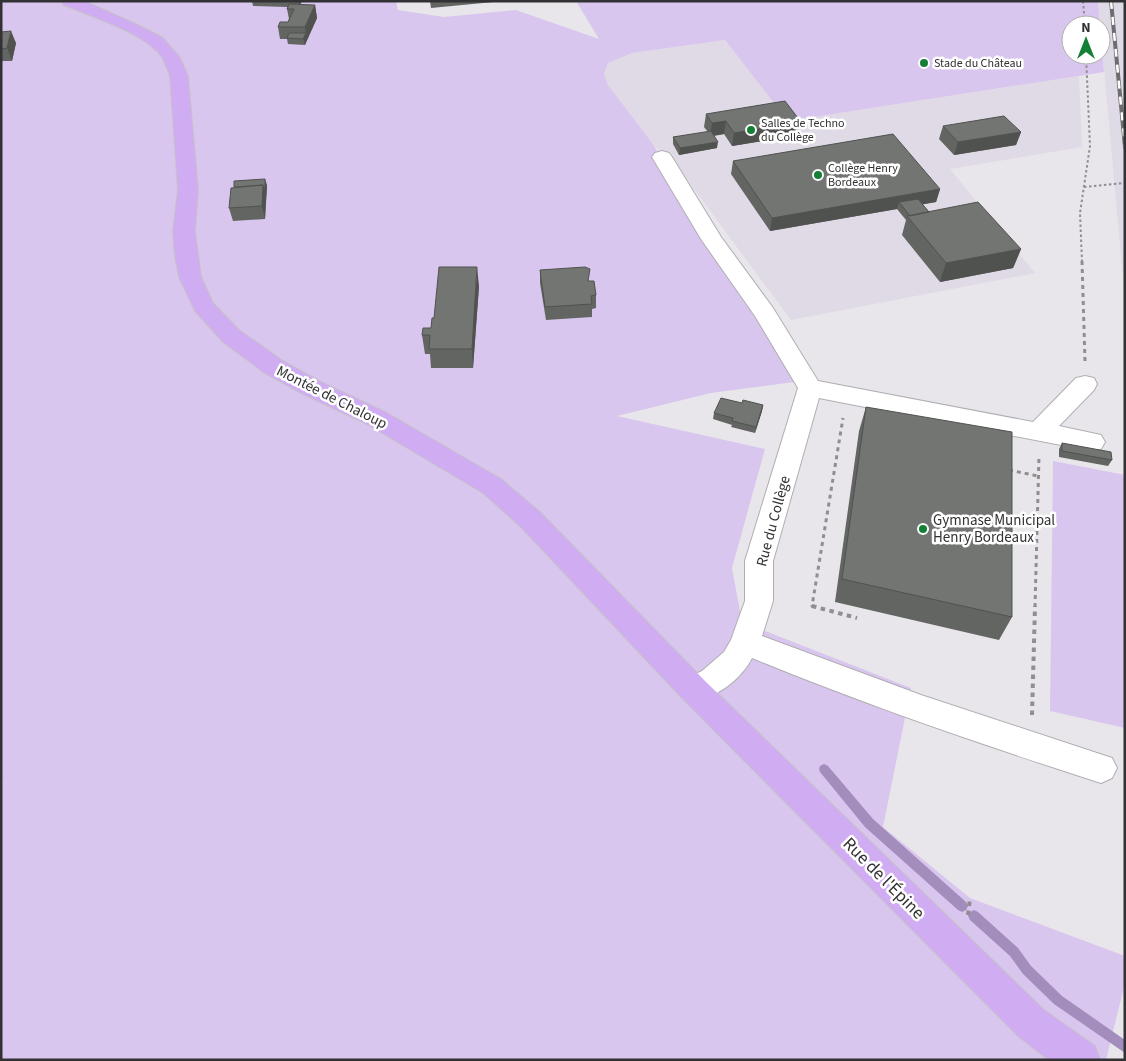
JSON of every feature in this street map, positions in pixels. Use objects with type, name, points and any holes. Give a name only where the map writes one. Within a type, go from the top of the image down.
[{"type":"main road","name":"Montée de Chaloup","points":[[70,1],[146,36],[163,47],[172,59],[179,76],[188,190],[184,231],[186,256],[190,277],[203,306],[232,336],[274,367],[312,388],[378,419],[492,486],[531,520],[694,690]]},
{"type":"main road","name":"Rue de l'Épine","points":[[694,690],[1031,1023],[1081,1060]]},
{"type":"street","points":[[662,158],[712,239],[765,313],[810,388],[1092,442]]},
{"type":"street","points":[[1039,432],[1085,384]]},
{"type":"street","name":"Rue du Collège","points":[[694,690],[713,680],[735,661],[745,642],[759,601],[759,562],[810,388]]},
{"type":"street","points":[[745,642],[829,676],[1030,746],[1101,768]]},
{"type":"path","points":[[1083,1],[1084,15]]},
{"type":"path","points":[[1085,384],[1080,213],[1090,146],[1086,65]]},
{"type":"path","points":[[1084,187],[1125,183]]},
{"type":"path","points":[[843,416],[812,606],[857,618]]},
{"type":"path","points":[[1006,477],[1008,426]]},
{"type":"path","points":[[1032,705],[1039,432]]},
{"type":"path","points":[[1006,470],[1038,476]]},
{"type":"shaded area","points":[[1,1],[396,1],[398,10],[444,17],[516,10],[599,39],[576,1],[1098,1],[1099,15],[1061,15],[1061,65],[1103,65],[1104,72],[788,121],[725,40],[632,53],[608,63],[604,74],[608,85],[653,144],[794,382],[711,393],[617,416],[765,449],[732,568],[742,622],[911,688],[883,827],[970,898],[1125,956],[1125,983],[1106,1060],[1,1060],[1,789],[3,783],[1,779]]},
{"type":"shaded area","points":[[1098,1],[1124,1],[1125,301],[1104,65],[1111,65],[1111,15],[1099,15]]},
{"type":"shaded area","name":"Collège Henry Bordeaux","points":[[725,40],[788,121],[1079,76],[1082,147],[950,169],[1035,273],[791,320],[688,181],[653,144],[608,85],[604,74],[608,63],[632,53]]},
{"type":"shaded area","points":[[1053,461],[1125,475],[1125,728],[1050,711]]},
{"type":"building","points":[[289,4],[315,5],[305,27],[278,27],[280,22],[288,22],[294,9],[287,9]]},
{"type":"building","points":[[11,31],[7,48],[1,49],[1,32]]},
{"type":"building","points":[[289,33],[306,33],[303,39],[287,38]]},
{"type":"building","points":[[785,101],[801,122],[734,133],[726,121],[712,123],[706,114]]},
{"type":"building","points":[[1004,116],[1021,132],[958,142],[943,126]]},
{"type":"building","points":[[711,131],[718,142],[680,148],[673,137]]},
{"type":"building","points":[[893,134],[940,189],[772,218],[733,161]]},
{"type":"building","points":[[265,179],[265,191],[263,185],[234,187],[234,181]]},
{"type":"building","points":[[263,185],[262,206],[229,208],[231,188]]},
{"type":"building","points":[[918,199],[929,212],[910,216],[899,202]]},
{"type":"building","points":[[978,202],[1021,249],[946,263],[907,216]]},
{"type":"building","points":[[439,267],[477,267],[472,349],[429,349],[430,335],[422,335],[423,328],[431,328],[432,318],[434,318]]},
{"type":"building","points":[[585,267],[590,269],[588,281],[594,281],[596,295],[591,296],[592,304],[545,307],[540,270]]},
{"type":"building","points":[[721,398],[742,403],[743,400],[763,405],[756,427],[732,421],[733,418],[714,413]]},
{"type":"building","name":"Gymnase Municipal Henry Bordeaux","points":[[866,407],[1012,432],[1012,617],[842,579]]},
{"type":"building","points":[[1062,443],[1111,452],[1112,460],[1062,451]]},
{"type":"waterway","points":[[824,769],[869,823],[962,906]]},
{"type":"waterway","points":[[974,916],[1014,952],[1027,970],[1058,1000],[1125,1047]]},
{"type":"railway","points":[[1111,1],[1125,147]]},
{"type":"place","name":"Stade du Château","points":[[924,63]]},
{"type":"place","name":"Salles de Techno du Collège","points":[[751,130]]},
{"type":"place","name":"Collège Henry Bordeaux","points":[[818,175]]},
{"type":"place","name":"Gymnase Municipal Henry Bordeaux","points":[[923,529]]}]
